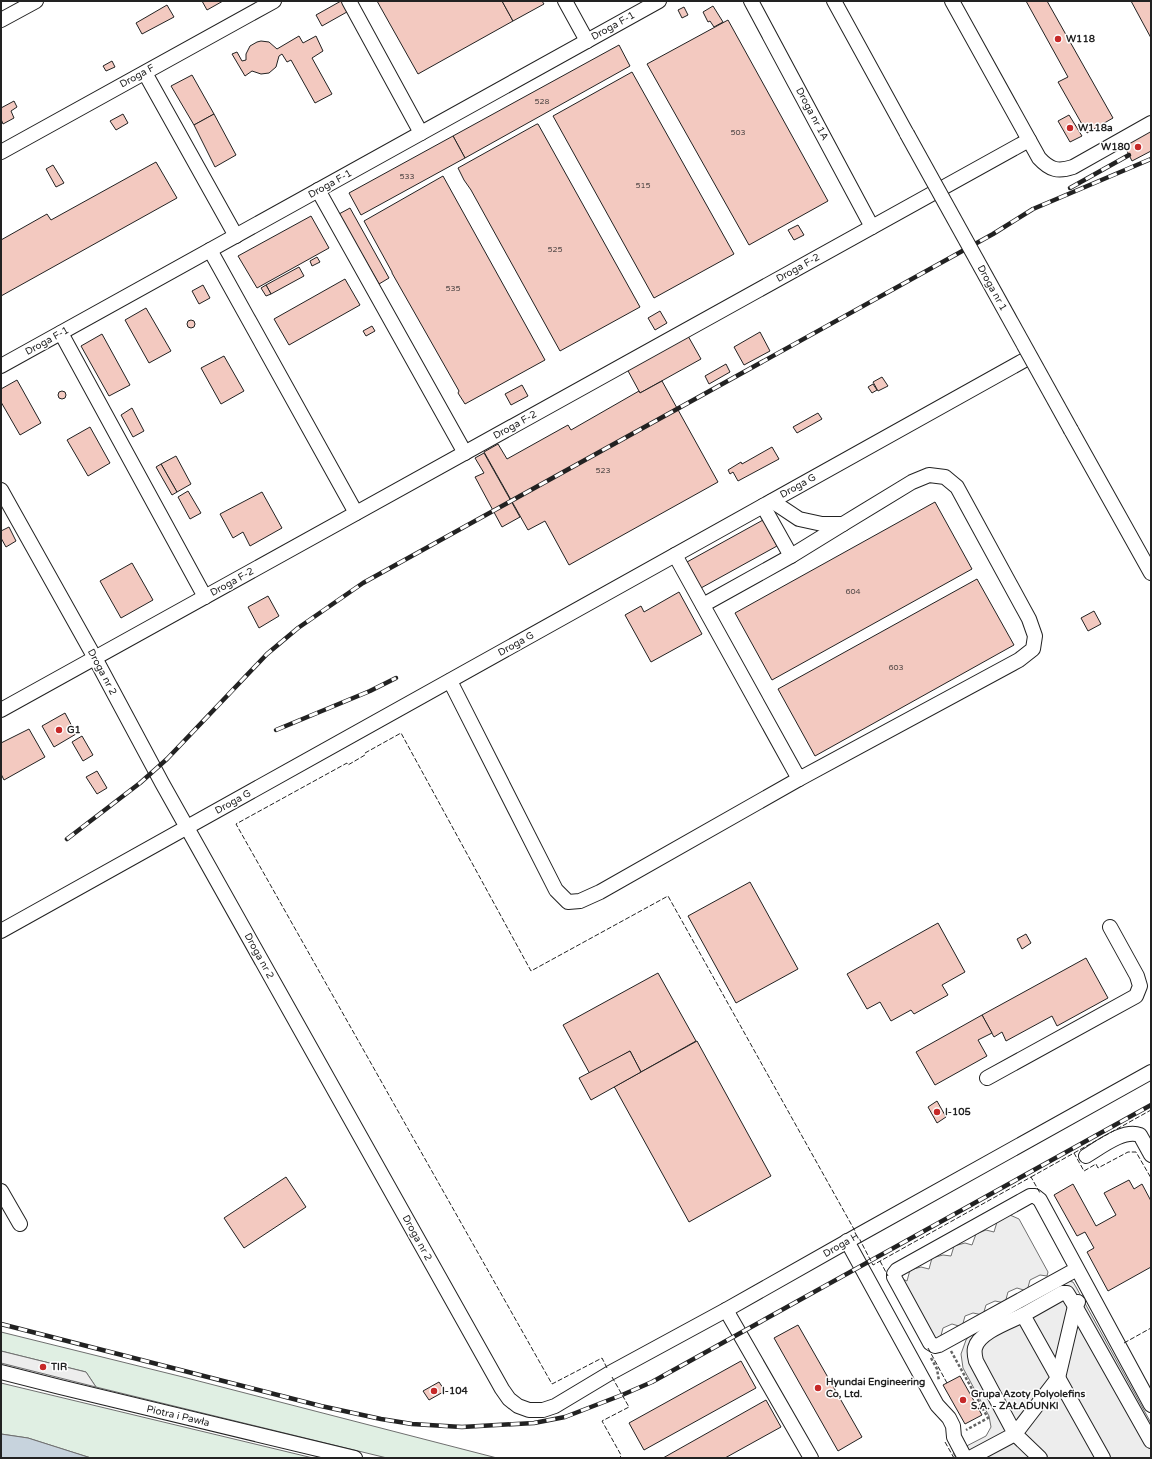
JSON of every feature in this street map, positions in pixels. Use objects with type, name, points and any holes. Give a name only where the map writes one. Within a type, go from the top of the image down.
[{"type":"street","points":[[1,20],[36,1]]},
{"type":"street","name":"Droga F","points":[[1,152],[274,1]]},
{"type":"street","points":[[349,1],[421,133]]},
{"type":"street","points":[[565,1],[587,41]]},
{"type":"street","name":"Droga F-1","points":[[1,366],[659,1]]},
{"type":"street","name":"Droga nr 1A","points":[[751,1],[872,227]]},
{"type":"street","name":"Droga nr 1","points":[[834,1],[906,134],[1151,573]]},
{"type":"street","points":[[952,1],[1039,158],[1046,166],[1064,170],[1073,167],[1151,123]]},
{"type":"street","points":[[145,72],[236,236]]},
{"type":"street","name":"Droga F-2","points":[[1,710],[1029,140]]},
{"type":"street","points":[[318,190],[465,453]]},
{"type":"street","points":[[210,250],[356,513]]},
{"type":"street","points":[[61,333],[205,597]]},
{"type":"street","name":"Droga G","points":[[1,931],[1030,357]]},
{"type":"street","points":[[450,681],[556,890],[568,902],[580,901],[600,892],[799,779],[1019,660],[1033,649],[1036,636],[1029,619],[957,487],[945,477],[929,475],[912,482],[791,556],[703,605]]},
{"type":"street","name":"Droga nr 2","points":[[1,490],[95,658],[187,828],[502,1389],[509,1399],[518,1406],[529,1410]]},
{"type":"street","points":[[767,504],[799,519],[822,524],[843,524]]},
{"type":"street","points":[[767,504],[791,556]]},
{"type":"street","points":[[675,555],[799,779]]},
{"type":"street","points":[[987,1078],[1136,996],[1140,986],[1137,976],[1110,927]]},
{"type":"street","name":"Droga H","points":[[529,1410],[543,1410],[555,1406],[610,1373],[726,1310],[1151,1072]]},
{"type":"street","points":[[1086,1156],[1123,1134],[1134,1133],[1140,1135],[1151,1155]]},
{"type":"street","points":[[1,1191],[20,1224]]},
{"type":"street","points":[[1076,1269],[934,1346],[930,1343],[894,1277],[897,1270],[1030,1196],[1035,1196],[1040,1200],[1151,1405]]},
{"type":"street","points":[[847,1241],[937,1405],[941,1423],[945,1431],[954,1437],[965,1458]]},
{"type":"street","points":[[970,1458],[1015,1434],[1058,1378],[1075,1306],[1082,1295],[1089,1292]]},
{"type":"street","points":[[1040,1458],[1015,1434],[976,1360],[975,1349],[978,1340],[985,1334],[1062,1293],[1067,1294],[1075,1306],[1151,1441]]},
{"type":"street","points":[[726,1310],[811,1458]]},
{"type":"street","points":[[1023,1315],[1103,1458]]},
{"type":"street","name":"Piotra i Pawła","points":[[1,1372],[355,1458]]},
{"type":"green space","points":[[1,1332],[497,1458],[387,1458],[96,1387],[86,1372],[1,1351]]},
{"type":"green space","points":[[1,1383],[313,1458],[91,1458],[28,1438],[1,1434]]},
{"type":"shaded area","points":[[1010,1215],[1019,1219],[1048,1272],[1047,1276],[1040,1275],[1030,1280],[1027,1291],[1017,1288],[1008,1292],[1005,1303],[995,1301],[986,1305],[983,1315],[973,1313],[965,1316],[962,1327],[952,1324],[943,1328],[940,1339],[930,1337],[900,1278],[907,1281],[910,1270],[921,1267],[929,1269],[932,1258],[943,1255],[951,1256],[954,1246],[965,1243],[972,1245],[976,1234],[986,1230],[994,1232],[997,1222]]},
{"type":"shaded area","points":[[1068,1281],[1073,1282],[1076,1287],[1151,1423],[1151,1458],[956,1458],[953,1453],[986,1436],[991,1427],[989,1416],[963,1368],[961,1354],[966,1340],[970,1335]]},
{"type":"shaded area","name":"TIR","points":[[1,1351],[86,1372],[96,1387],[1,1363]]},
{"type":"shaded area","points":[[1,1434],[28,1438],[91,1458],[1,1458]]},
{"type":"building","points":[[202,1],[223,1],[207,10]]},
{"type":"building","points":[[341,1],[351,1],[354,8],[322,26],[316,15]]},
{"type":"building","points":[[377,1],[502,1],[513,21],[418,74]]},
{"type":"building","points":[[502,1],[542,1],[544,4],[513,21]]},
{"type":"building","name":"W118","points":[[1026,1],[1047,1],[1113,118],[1087,133],[1058,82],[1068,77]]},
{"type":"building","points":[[1131,1],[1151,1],[1151,38]]},
{"type":"building","points":[[167,5],[174,17],[142,34],[136,23]]},
{"type":"building","points":[[713,6],[723,22],[714,27],[710,21],[708,22],[703,12]]},
{"type":"building","points":[[684,7],[688,15],[682,18],[678,10]]},
{"type":"building","points":[[728,20],[828,201],[749,245],[647,64]]},
{"type":"building","points":[[299,36],[303,43],[316,36],[323,51],[312,58],[332,94],[315,103],[291,60],[287,62],[282,54],[279,56],[276,67],[269,73],[261,74],[252,71],[245,76],[232,54],[237,52],[242,61],[246,60],[246,54],[250,46],[257,42],[269,42],[277,49]]},
{"type":"building","points":[[619,45],[630,66],[465,158],[453,136]]},
{"type":"building","points":[[112,61],[115,67],[106,71],[103,66]]},
{"type":"building","points":[[632,72],[734,254],[654,298],[553,116]]},
{"type":"building","points":[[192,75],[214,114],[194,125],[171,86]]},
{"type":"building","points":[[14,101],[17,107],[11,111],[14,118],[3,124],[1,119],[1,108]]},
{"type":"building","points":[[123,114],[128,123],[116,130],[110,121]]},
{"type":"building","points":[[214,114],[236,155],[215,167],[194,125]]},
{"type":"building","name":"W118a","points":[[1069,115],[1082,136],[1070,142],[1058,121]]},
{"type":"building","points":[[537,124],[640,307],[560,351],[458,168]]},
{"type":"building","name":"W180","points":[[1151,127],[1151,151],[1132,161],[1123,143]]},
{"type":"building","points":[[453,136],[465,158],[361,215],[349,193]]},
{"type":"building","points":[[156,162],[177,198],[1,296],[1,240],[47,214],[51,220]]},
{"type":"building","points":[[53,165],[64,183],[56,187],[46,169]]},
{"type":"building","points":[[443,176],[545,360],[465,404],[364,221]]},
{"type":"building","points":[[350,208],[389,278],[379,284],[339,214]]},
{"type":"building","points":[[311,216],[329,248],[257,288],[238,256]]},
{"type":"building","points":[[798,225],[804,235],[794,240],[788,230]]},
{"type":"building","points":[[317,257],[320,262],[312,266],[310,261]]},
{"type":"building","points":[[299,267],[304,276],[271,294],[266,285]]},
{"type":"building","points":[[345,279],[360,305],[289,345],[274,319]]},
{"type":"building","points":[[203,285],[210,298],[199,304],[192,291]]},
{"type":"building","points":[[266,285],[271,294],[266,296],[261,288]]},
{"type":"building","points":[[146,308],[171,351],[149,363],[125,320]]},
{"type":"building","points":[[660,311],[667,323],[655,330],[648,318]]},
{"type":"building","points":[[189,320],[193,320],[195,324],[193,328],[189,328],[187,326],[187,322]]},
{"type":"building","points":[[372,326],[375,331],[366,336],[363,331]]},
{"type":"building","points":[[760,332],[770,351],[744,365],[734,347]]},
{"type":"building","points":[[102,334],[130,385],[109,396],[81,346]]},
{"type":"building","points":[[688,336],[701,359],[640,393],[627,369]]},
{"type":"building","points":[[224,356],[244,391],[221,404],[201,368]]},
{"type":"building","points":[[726,364],[730,372],[709,384],[705,376]]},
{"type":"building","points":[[882,377],[888,386],[878,391],[873,382]]},
{"type":"building","points":[[17,380],[41,423],[20,435],[1,402],[1,389]]},
{"type":"building","points":[[662,381],[718,482],[569,565],[545,521],[528,530],[484,452],[498,444],[507,459],[568,425],[571,430],[639,391],[640,393]]},
{"type":"building","points":[[873,384],[877,390],[872,393],[868,387]]},
{"type":"building","points":[[522,385],[528,396],[511,405],[505,394]]},
{"type":"building","points":[[60,391],[64,391],[66,395],[64,399],[60,399],[58,397],[58,393]]},
{"type":"building","points":[[132,408],[144,431],[133,437],[121,415]]},
{"type":"building","points":[[818,413],[822,419],[797,433],[793,427]]},
{"type":"building","points":[[90,427],[110,463],[88,476],[67,440]]},
{"type":"building","points":[[772,447],[779,459],[738,481],[733,472],[730,474],[728,470]]},
{"type":"building","points":[[484,453],[520,517],[502,527],[475,477],[484,473],[475,458]]},
{"type":"building","points":[[176,456],[191,484],[177,492],[161,464]]},
{"type":"building","points":[[161,464],[177,492],[172,495],[156,467]]},
{"type":"building","points":[[188,491],[201,513],[190,519],[178,497]]},
{"type":"building","points":[[262,492],[282,528],[250,546],[243,532],[233,538],[220,514]]},
{"type":"building","points":[[935,502],[972,569],[772,680],[735,613]]},
{"type":"building","points":[[763,520],[777,546],[701,588],[687,562]]},
{"type":"building","points":[[9,527],[16,541],[6,547],[1,538],[1,531]]},
{"type":"building","points":[[132,563],[153,600],[121,618],[100,581]]},
{"type":"building","points":[[977,579],[1014,645],[815,756],[778,689]]},
{"type":"building","points":[[679,592],[702,634],[651,662],[625,615],[641,606],[644,612]]},
{"type":"building","points":[[268,596],[279,616],[259,628],[248,607]]},
{"type":"building","points":[[1094,611],[1101,624],[1088,631],[1081,618]]},
{"type":"building","name":"G1","points":[[65,713],[76,734],[54,747],[42,726]]},
{"type":"building","points":[[29,729],[45,757],[4,780],[1,774],[1,743]]},
{"type":"building","points":[[82,736],[93,755],[83,761],[72,742]]},
{"type":"building","points":[[97,771],[107,788],[97,794],[86,777]]},
{"type":"building","points":[[750,882],[798,969],[736,1003],[688,916]]},
{"type":"building","points":[[938,923],[965,972],[942,985],[948,995],[914,1014],[911,1010],[891,1021],[880,1002],[867,1009],[847,974]]},
{"type":"building","points":[[1026,934],[1031,943],[1022,949],[1017,939]]},
{"type":"building","points":[[1086,958],[1108,998],[1057,1026],[1052,1016],[1006,1041],[1002,1032],[994,1037],[982,1015]]},
{"type":"building","points":[[658,973],[696,1041],[641,1072],[630,1051],[590,1074],[563,1025]]},
{"type":"building","points":[[982,1015],[992,1033],[978,1040],[987,1056],[935,1085],[916,1052]]},
{"type":"building","points":[[697,1041],[771,1176],[689,1222],[614,1087]]},
{"type":"building","points":[[630,1051],[641,1072],[591,1100],[579,1078]]},
{"type":"building","name":"I-105","points":[[937,1101],[946,1117],[937,1123],[928,1107]]},
{"type":"building","points":[[286,1177],[306,1207],[244,1248],[224,1218]]},
{"type":"building","points":[[1129,1180],[1134,1189],[1142,1184],[1151,1201],[1151,1267],[1108,1291],[1087,1252],[1094,1248],[1085,1232],[1077,1236],[1054,1195],[1073,1184],[1096,1226],[1116,1215],[1104,1193]]},
{"type":"building","name":"Hyundai Engineering Co, Ltd.","points":[[798,1325],[862,1437],[838,1451],[774,1338]]},
{"type":"building","points":[[741,1361],[756,1388],[644,1450],[629,1423]]},
{"type":"building","name":"Grupa Azoty Polyolefins S.A. - ZAŁADUNKI","points":[[960,1376],[982,1415],[965,1424],[943,1385]]},
{"type":"building","name":"I-104","points":[[439,1382],[445,1391],[429,1400],[423,1391]]},
{"type":"building","points":[[766,1400],[781,1427],[725,1458],[663,1458]]},
{"type":"railway","points":[[1070,188],[1129,155]]},
{"type":"railway","points":[[67,839],[140,783],[167,759],[267,654],[298,628],[363,583],[993,234],[1033,209],[1151,159]]},
{"type":"railway","points":[[276,730],[370,691],[396,678]]},
{"type":"railway","points":[[1,1324],[321,1406],[381,1419],[412,1424],[462,1427],[534,1423],[565,1417],[652,1382],[1151,1105]]},
{"type":"fence","points":[[607,1368],[602,1358],[552,1384],[236,824],[347,763],[348,765],[365,755],[365,753],[401,733],[531,971],[668,896],[855,1231]]},
{"type":"fence","points":[[1074,1153],[1151,1110]]},
{"type":"fence","points":[[1031,1177],[1074,1153],[1084,1171],[1096,1164],[1098,1168],[1128,1152],[1136,1152],[1151,1178]]},
{"type":"fence","points":[[859,1238],[873,1265],[1031,1177],[1040,1193]]},
{"type":"fence","points":[[880,1261],[888,1276]]},
{"type":"fence","points":[[1124,1343],[1151,1328]]},
{"type":"fence","points":[[928,1348],[947,1383]]},
{"type":"fence","points":[[612,1377],[629,1407],[602,1421],[621,1455],[620,1458]]},
{"type":"fence","points":[[945,1442],[954,1458]]},
{"type":"place","name":"W118","points":[[1058,39]]},
{"type":"place","name":"W118a","points":[[1070,128]]},
{"type":"place","name":"W180","points":[[1138,147]]},
{"type":"place","name":"G1","points":[[59,730]]},
{"type":"place","name":"I-105","points":[[937,1112]]},
{"type":"place","name":"TIR","points":[[43,1367]]},
{"type":"place","name":"Hyundai Engineering Co, Ltd.","points":[[818,1388]]},
{"type":"place","name":"I-104","points":[[434,1391]]},
{"type":"place","name":"Grupa Azoty Polyolefins S.A. - ZAŁADUNKI","points":[[963,1400]]}]
